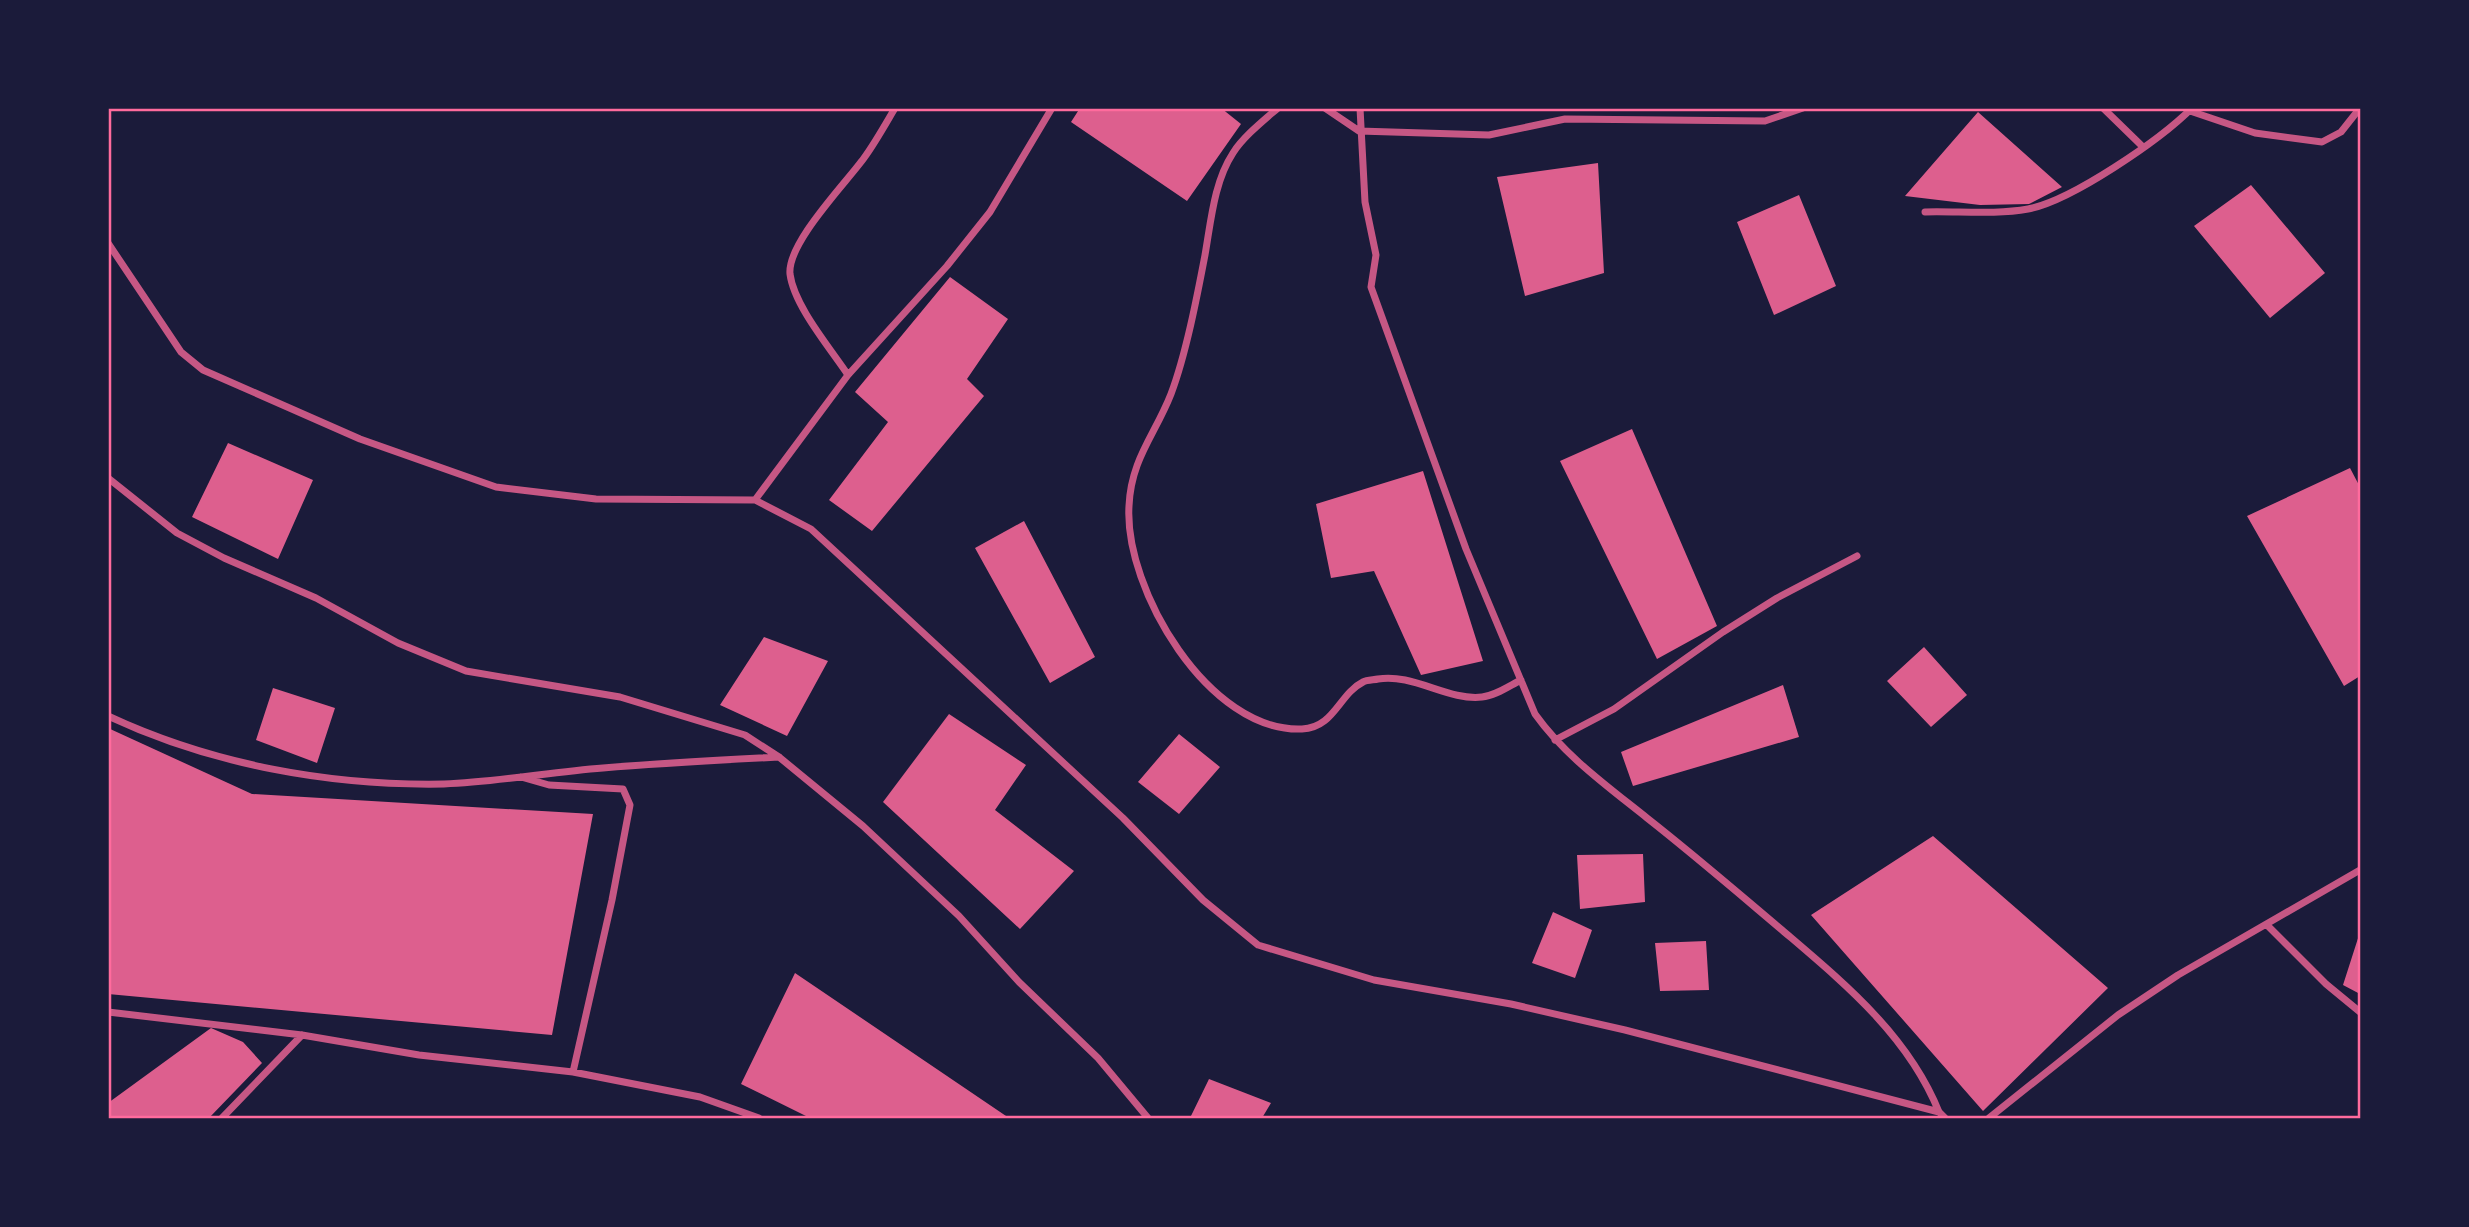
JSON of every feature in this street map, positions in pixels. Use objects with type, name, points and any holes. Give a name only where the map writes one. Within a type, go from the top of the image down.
[{"type":"street","points":[[848,376],[801,303],[790,273],[794,254],[819,213],[864,158],[895,108]]},
{"type":"street","points":[[755,500],[848,376],[947,266],[990,212],[1052,108]]},
{"type":"street","points":[[1278,108],[1233,153],[1216,194],[1201,277],[1171,393],[1132,472],[1128,509],[1131,540],[1157,617],[1204,682],[1243,713],[1276,727],[1305,730],[1331,718],[1362,682],[1383,678],[1459,695],[1483,697],[1521,680]]},
{"type":"street","points":[[1325,108],[1359,131],[1489,135],[1565,119],[1765,121],[1803,108]]},
{"type":"street","points":[[1360,108],[1364,202],[1376,255],[1371,288],[1466,549],[1535,714],[1555,740],[1580,765],[1705,864],[1823,965],[1883,1022],[1911,1056],[1942,1115]]},
{"type":"street","points":[[1565,119],[1569,108]]},
{"type":"street","points":[[2103,108],[2142,146]]},
{"type":"street","points":[[1925,212],[2027,209],[2061,198],[2142,146],[2191,110],[2255,133],[2322,142],[2341,132],[2360,108]]},
{"type":"street","points":[[108,243],[181,352],[203,370],[360,439],[496,487],[545,495],[687,501],[755,500],[811,529],[1123,818],[1203,900],[1258,945],[1374,980],[1511,1004],[1625,1030],[1942,1115]]},
{"type":"street","points":[[108,478],[177,533],[223,558],[316,598],[398,643],[466,671],[620,698],[745,735],[779,757],[863,826],[959,916],[1019,982],[1098,1058],[1148,1118]]},
{"type":"street","points":[[1555,740],[1614,709],[1717,636],[1777,598],[1857,556]]},
{"type":"street","points":[[108,716],[142,731],[216,756],[329,779],[445,783],[601,768],[779,757]]},
{"type":"street","points":[[520,777],[549,785],[624,789],[630,805],[612,900],[573,1072]]},
{"type":"street","points":[[1989,1118],[2118,1015],[2178,975],[2361,870]]},
{"type":"street","points":[[2267,925],[2326,984],[2361,1012]]},
{"type":"street","points":[[108,1012],[302,1035],[419,1055],[573,1072],[700,1097],[760,1118]]},
{"type":"street","points":[[222,1118],[302,1035]]},
{"type":"building","points":[[1080,108],[1221,108],[1241,124],[1187,201],[1071,122]]},
{"type":"building","points":[[1978,112],[2062,187],[2029,204],[1980,205],[1905,196]]},
{"type":"building","points":[[1598,163],[1604,273],[1525,296],[1497,177]]},
{"type":"building","points":[[2251,185],[2325,273],[2270,318],[2194,226]]},
{"type":"building","points":[[1799,195],[1836,286],[1774,315],[1737,222]]},
{"type":"building","points":[[950,277],[1008,319],[967,379],[984,396],[872,531],[829,500],[888,422],[855,392]]},
{"type":"building","points":[[1632,429],[1717,626],[1657,659],[1560,461]]},
{"type":"building","points":[[228,443],[313,480],[278,559],[192,517]]},
{"type":"building","points":[[2350,468],[2360,487],[2360,676],[2344,686],[2247,516]]},
{"type":"building","points":[[1423,471],[1483,661],[1421,675],[1374,571],[1331,578],[1316,504]]},
{"type":"building","points":[[1024,521],[1095,657],[1050,683],[975,548]]},
{"type":"building","points":[[764,637],[828,661],[787,736],[720,705]]},
{"type":"building","points":[[1924,647],[1967,695],[1931,727],[1887,681]]},
{"type":"building","points":[[1783,685],[1799,737],[1633,786],[1621,752]]},
{"type":"building","points":[[273,688],[335,708],[317,763],[256,740]]},
{"type":"building","points":[[949,714],[1026,765],[995,810],[1074,871],[1020,929],[883,802]]},
{"type":"building","points":[[108,728],[252,794],[593,814],[552,1035],[108,994]]},
{"type":"building","points":[[1179,734],[1220,767],[1179,814],[1138,782]]},
{"type":"building","points":[[1933,836],[2108,988],[1983,1111],[1811,915]]},
{"type":"building","points":[[1643,854],[1645,902],[1580,909],[1577,855]]},
{"type":"building","points":[[1553,912],[1592,930],[1575,978],[1532,963]]},
{"type":"building","points":[[2360,932],[2360,994],[2343,985]]},
{"type":"building","points":[[1706,941],[1709,990],[1660,991],[1655,943]]},
{"type":"building","points":[[795,973],[1009,1118],[810,1118],[741,1084]]},
{"type":"building","points":[[211,1028],[243,1042],[262,1063],[209,1118],[108,1118],[108,1103]]},
{"type":"building","points":[[1209,1079],[1271,1103],[1262,1118],[1190,1118]]}]
